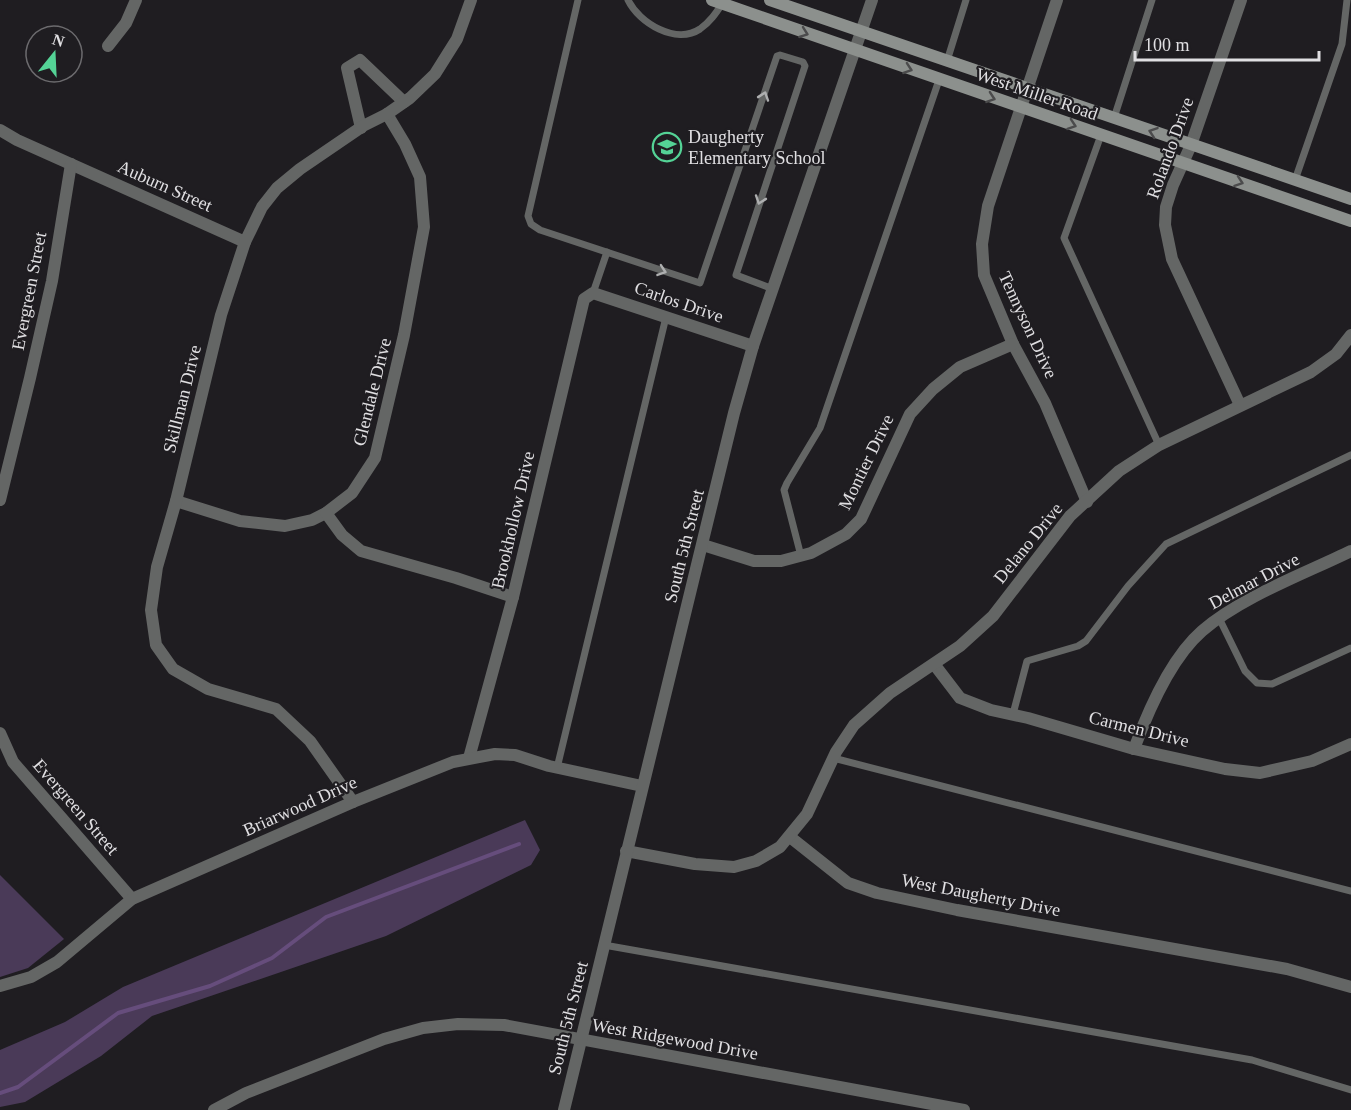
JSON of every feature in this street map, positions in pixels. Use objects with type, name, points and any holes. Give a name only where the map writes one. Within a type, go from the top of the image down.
[{"type":"main road","name":"West Miller Road","points":[[770,0],[1351,199]]},
{"type":"main road","name":"West Miller Road","points":[[717,2],[1351,221]]},
{"type":"street","points":[[108,46],[126,23],[136,0]]},
{"type":"street","name":"Skillman Drive","points":[[353,802],[310,741],[276,709],[208,689],[174,669],[156,645],[151,610],[155,578],[221,315],[245,242],[262,207],[277,189],[300,169],[361,128],[387,114],[435,74],[457,39],[471,0]]},
{"type":"street","name":"South 5th Street","points":[[564,1110],[734,413],[753,346],[872,0]]},
{"type":"street","name":"Tennyson Drive","points":[[1057,0],[987,206],[982,244],[984,274],[1013,344],[1045,403],[1087,502]]},
{"type":"street","name":"Rolando Drive","points":[[1240,405],[1172,259],[1164,225],[1166,207],[1173,185],[1191,145],[1241,0]]},
{"type":"street","points":[[361,128],[347,68],[360,60],[404,102]]},
{"type":"street","name":"Glendale Drive","points":[[176,501],[240,521],[285,526],[312,520],[326,513],[352,493],[375,458],[404,334],[424,227],[420,177],[405,144],[387,114]]},
{"type":"street","points":[[0,130],[70,164]]},
{"type":"street","name":"Auburn Street","points":[[70,164],[245,242]]},
{"type":"street","name":"Evergreen Street","points":[[0,500],[49,292],[70,164]]},
{"type":"street","name":"Carlos Drive","points":[[593,293],[753,346]]},
{"type":"street","name":"Brookhollow Drive","points":[[469,758],[513,597],[584,299],[593,293]]},
{"type":"street","name":"Delano Drive","points":[[789,837],[807,814],[833,758],[854,725],[890,693],[960,646],[993,616],[1070,516],[1119,471],[1160,445],[1311,372],[1336,354],[1351,334]]},
{"type":"street","name":"Montier Drive","points":[[703,545],[754,561],[781,561],[811,553],[846,534],[861,519],[910,414],[933,388],[960,367],[1013,344]]},
{"type":"street","points":[[326,513],[342,535],[361,551],[513,597]]},
{"type":"street","name":"Delmar Drive","points":[[1134,749],[1147,714],[1164,682],[1183,653],[1201,632],[1219,618],[1252,599],[1351,551]]},
{"type":"street","name":"Carmen Drive","points":[[934,664],[960,698],[991,710],[1013,714],[1134,749],[1225,769],[1260,773],[1312,761],[1351,744]]},
{"type":"street","name":"Evergreen Street","points":[[0,733],[13,762],[132,899]]},
{"type":"street","name":"Briarwood Drive","points":[[0,986],[31,977],[57,962],[132,899],[353,802],[453,762],[495,754],[514,755],[557,768],[642,786]]},
{"type":"street","points":[[626,851],[695,864],[734,867],[756,861],[780,848],[789,837]]},
{"type":"street","name":"West Daugherty Drive","points":[[789,837],[848,884],[877,893],[957,910],[1287,969],[1351,987]]},
{"type":"street","name":"West Ridgewood Drive","points":[[214,1110],[246,1093],[384,1039],[423,1028],[458,1024],[504,1025],[964,1110]]},
{"type":"lane","points":[[578,0],[528,216],[531,225],[540,230],[700,283],[777,56],[780,55],[803,62],[805,66],[736,275],[773,289]]},
{"type":"lane","points":[[628,0],[633,10],[653,27],[682,35],[699,30],[712,19],[717,2]]},
{"type":"lane","points":[[947,61],[966,0]]},
{"type":"lane","points":[[1114,118],[1152,0]]},
{"type":"lane","points":[[1295,180],[1342,44],[1347,0]]},
{"type":"lane","points":[[801,556],[784,490],[820,428],[939,80]]},
{"type":"lane","points":[[1101,135],[1064,238],[1160,445]]},
{"type":"lane","points":[[593,293],[607,252]]},
{"type":"lane","points":[[557,768],[666,317]]},
{"type":"lane","points":[[1013,714],[1027,661],[1078,646],[1086,641],[1128,586],[1166,544],[1351,455]]},
{"type":"lane","points":[[1219,618],[1245,671],[1257,683],[1272,684],[1351,648]]},
{"type":"lane","points":[[833,758],[1351,891]]},
{"type":"lane","points":[[604,945],[1252,1060],[1351,1090]]},
{"type":"shaded area","points":[[525,820],[540,850],[531,865],[386,936],[152,1016],[101,1056],[25,1102],[0,1107],[0,1050],[65,1022],[123,987]]},
{"type":"shaded area","points":[[0,875],[64,939],[28,968],[0,977]]},
{"type":"waterway","points":[[0,1093],[18,1087],[118,1013],[210,986],[272,958],[326,917],[519,844]]},
{"type":"place","name":"Daugherty Elementary School","points":[[667,147]]}]
